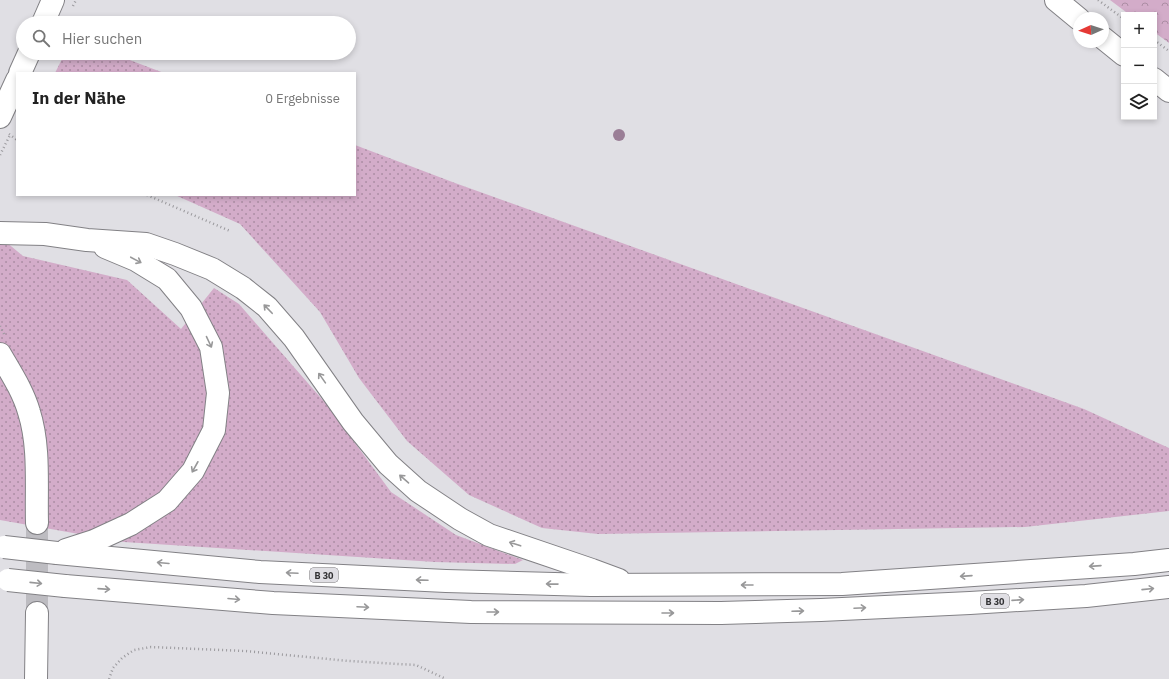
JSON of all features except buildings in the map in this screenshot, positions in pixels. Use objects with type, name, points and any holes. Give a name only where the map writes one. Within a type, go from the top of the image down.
[{"type":"main road","points":[[46,16],[53,0]]},
{"type":"main road","points":[[1056,0],[1073,14]]},
{"type":"main road","points":[[1109,43],[1121,53]]},
{"type":"main road","points":[[20,72],[26,60]]},
{"type":"main road","points":[[1157,81],[1169,91]]},
{"type":"main road","points":[[5,126],[16,84]]},
{"type":"main road","points":[[0,233],[45,234],[87,240],[146,244],[212,269],[243,288],[267,307],[294,338],[353,422],[388,464],[418,491],[460,519],[489,535],[592,577],[630,585],[686,586],[842,584],[1169,560]]},
{"type":"main road","points":[[57,553],[94,541],[131,524],[167,500],[193,471],[214,430],[218,393],[211,347],[191,308],[167,279],[136,260],[87,240]]},
{"type":"main road","points":[[0,354],[18,384],[29,412],[36,443],[37,523]]},
{"type":"main road","name":"B 30","points":[[2,547],[260,572],[446,581],[592,577]]},
{"type":"main road","name":"B 30","points":[[4,579],[65,586],[273,603],[471,612],[592,613],[721,613],[821,610],[1086,596],[1169,587]]},
{"type":"main road","points":[[36,679],[37,613]]},
{"type":"path","points":[[1098,0],[1121,17]]},
{"type":"path","points":[[1157,42],[1169,51]]},
{"type":"path","points":[[0,155],[5,126]]},
{"type":"path","points":[[149,196],[230,231]]},
{"type":"path","points":[[109,679],[113,668],[122,658],[134,650],[151,647],[245,651],[348,661],[416,665],[446,679]]},
{"type":"green space","points":[[1110,0],[1169,0],[1169,43],[1157,34],[1157,12],[1126,12]]},
{"type":"green space","points":[[62,60],[130,60],[161,72],[56,72]]},
{"type":"green space","points":[[356,145],[455,183],[1084,409],[1169,448],[1169,511],[1025,527],[598,534],[542,528],[469,495],[407,441],[359,378],[320,312],[240,224],[177,196],[356,196]]},
{"type":"green space","points":[[0,237],[23,256],[127,280],[181,329],[214,288],[239,304],[327,405],[391,492],[456,535],[523,560],[515,564],[435,562],[124,542],[0,520]]},
{"type":"tunnel","points":[[37,523],[37,613]]}]
